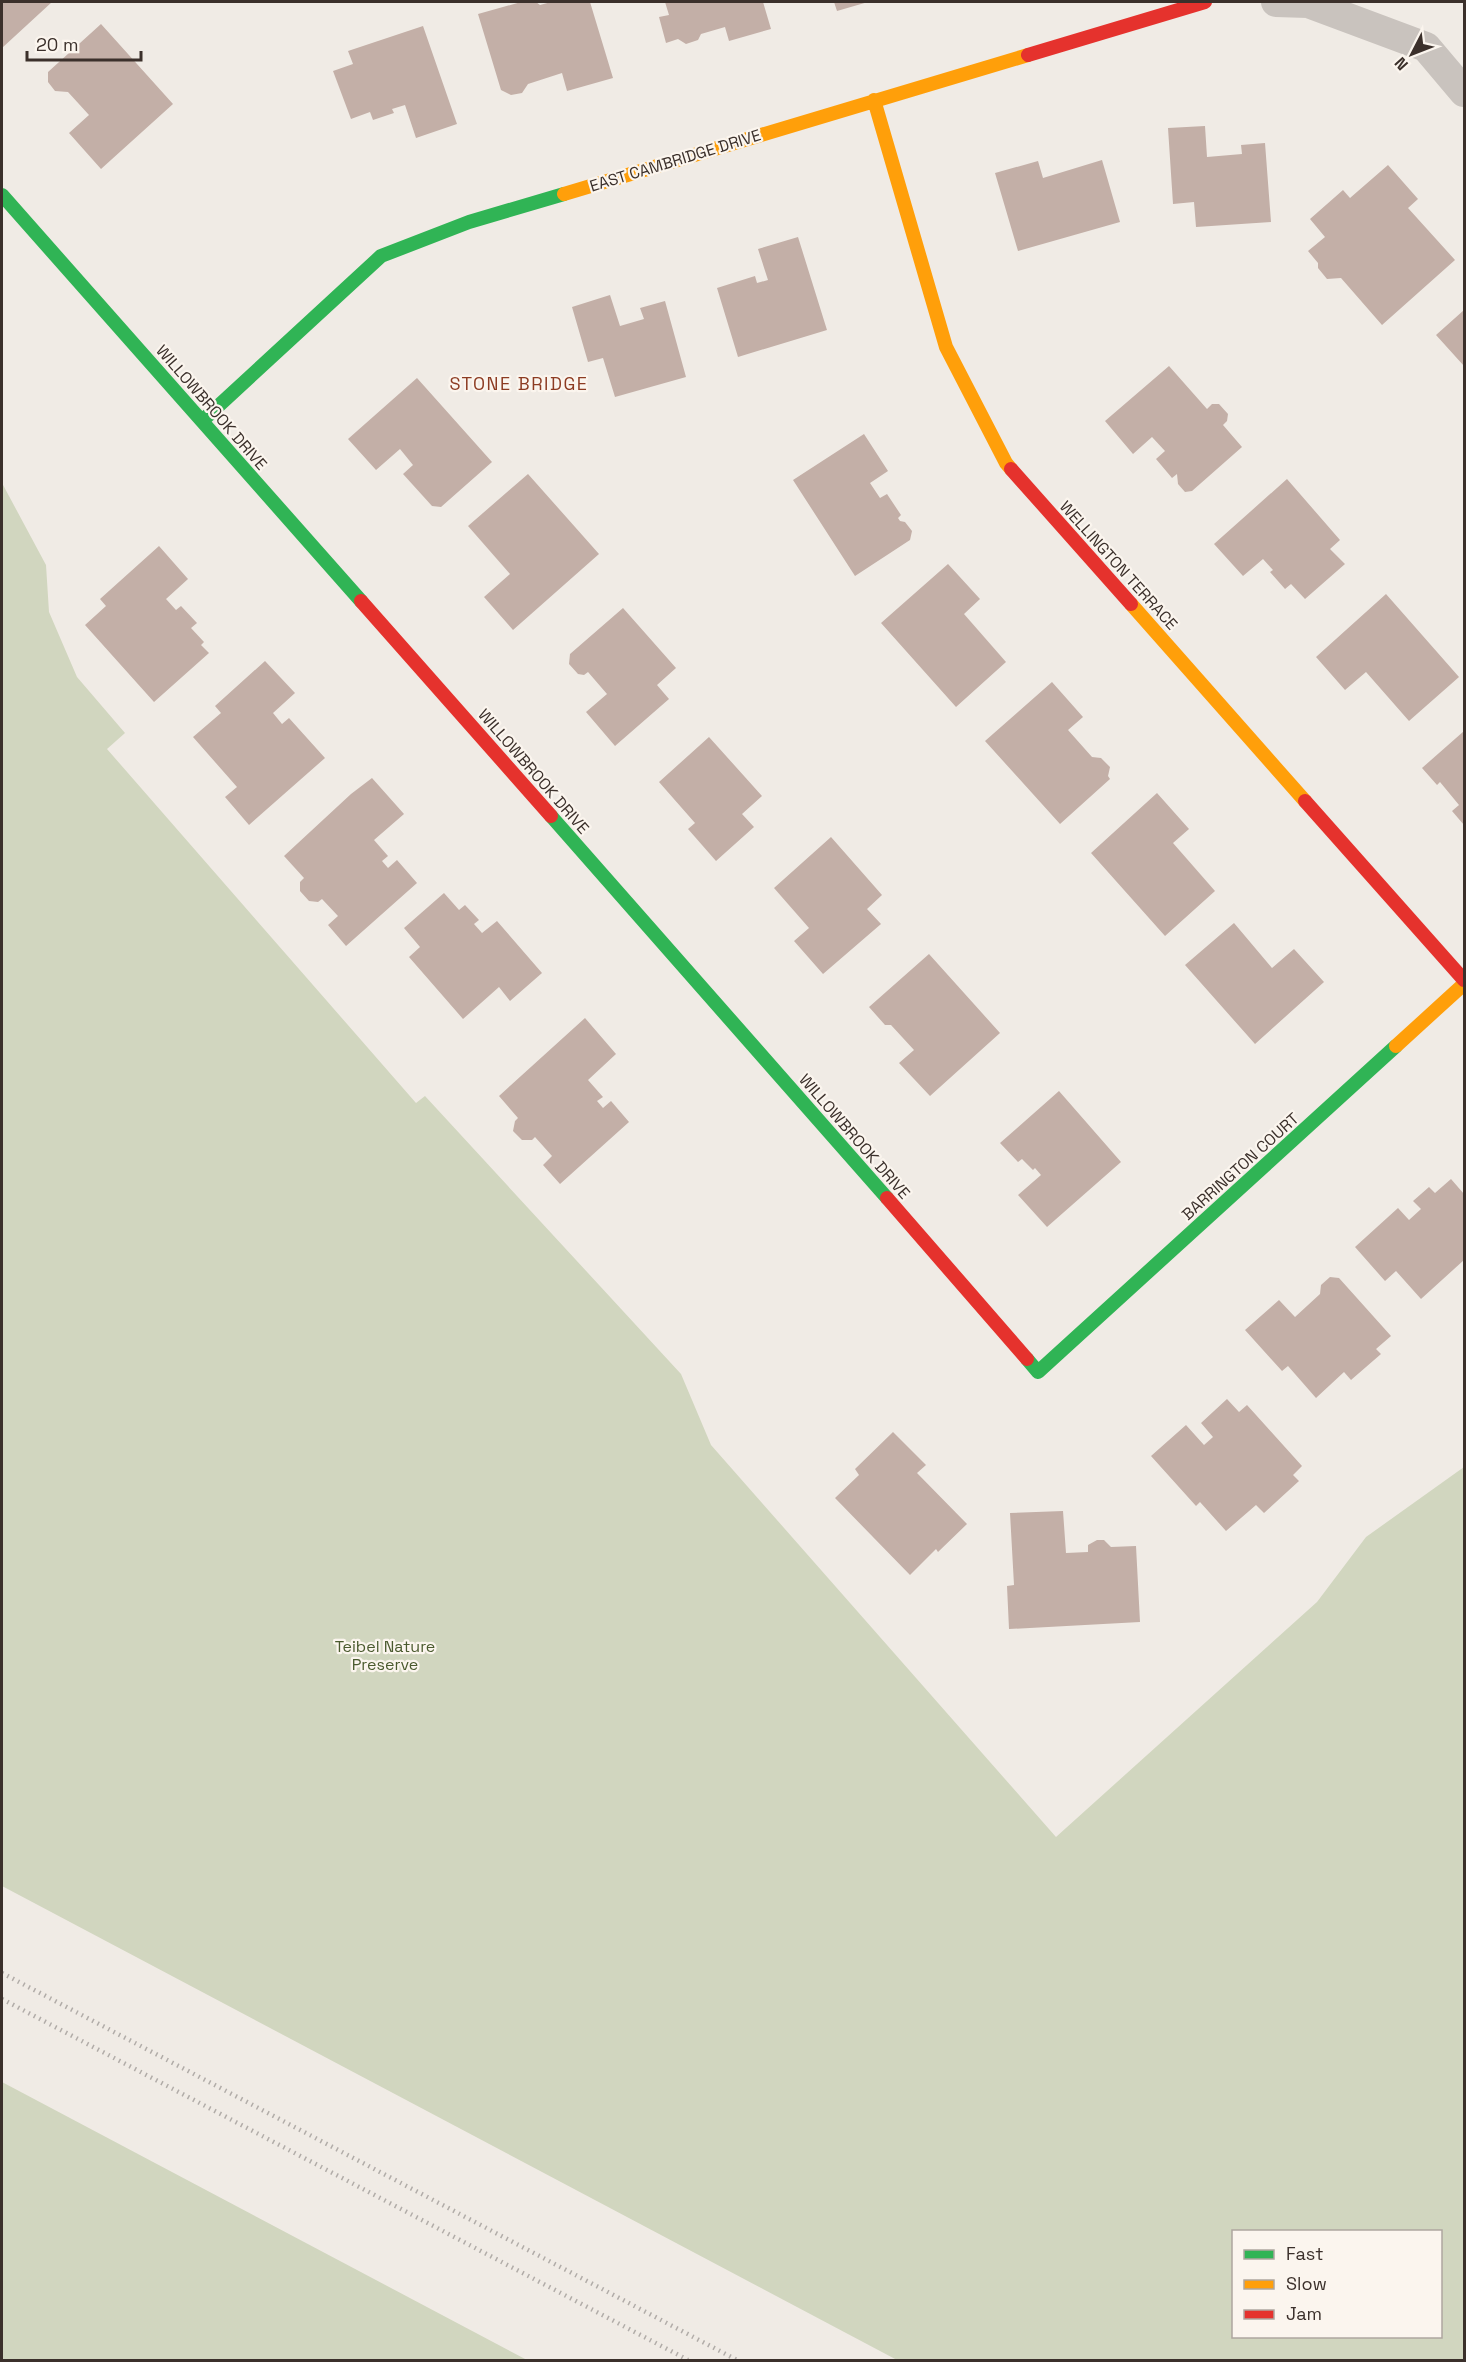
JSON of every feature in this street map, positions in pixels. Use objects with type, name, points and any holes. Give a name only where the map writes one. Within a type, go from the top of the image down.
[{"type":"street","name":"EAST CAMBRIDGE DRIVE","points":[[202,421],[381,256],[470,222],[1205,2]]},
{"type":"street","points":[[1276,2],[1308,3],[1426,47],[1464,92]]},
{"type":"street","name":"WELLINGTON TERRACE","points":[[874,100],[946,346],[1006,463],[1464,982]]},
{"type":"street","name":"WILLOWBROOK DRIVE","points":[[2,195],[857,1163],[1038,1372]]},
{"type":"street","name":"BARRINGTON COURT","points":[[1038,1372],[1464,982]]},
{"type":"green space","name":"Teibel Nature Preserve","points":[[2,483],[46,565],[49,612],[77,677],[125,733],[107,749],[416,1103],[425,1096],[681,1374],[711,1445],[1056,1837],[1317,1602],[1366,1537],[1464,1467],[1464,2360],[897,2360],[2,1886]]},
{"type":"green space","points":[[2,2082],[527,2360],[2,2360]]},
{"type":"building","points":[[2,2],[52,2],[2,48]]},
{"type":"building","points":[[521,2],[536,2],[540,5],[551,2],[590,2],[613,78],[567,91],[562,73],[528,84],[522,93],[511,95],[501,90],[478,14]]},
{"type":"building","points":[[665,2],[763,2],[771,29],[729,41],[725,27],[701,34],[698,40],[686,44],[678,39],[666,43],[659,17],[669,15]]},
{"type":"building","points":[[834,2],[868,2],[837,11]]},
{"type":"building","points":[[101,24],[173,104],[101,169],[69,133],[89,115],[68,92],[55,91],[48,82],[48,72]]},
{"type":"building","points":[[423,26],[457,124],[416,138],[405,105],[392,109],[394,113],[373,120],[370,112],[351,119],[333,71],[353,64],[348,51]]},
{"type":"building","points":[[1205,126],[1207,157],[1242,154],[1241,145],[1265,143],[1271,222],[1196,227],[1194,202],[1173,204],[1168,128]]},
{"type":"building","points":[[1102,160],[1120,222],[1018,251],[995,173],[1038,161],[1043,178]]},
{"type":"building","points":[[1388,165],[1418,199],[1408,208],[1455,260],[1382,325],[1341,278],[1327,279],[1308,251],[1325,237],[1310,219],[1343,190],[1350,198]]},
{"type":"building","points":[[798,237],[827,330],[738,357],[717,288],[755,276],[757,283],[768,280],[758,249]]},
{"type":"building","points":[[610,295],[620,326],[644,319],[640,308],[665,301],[686,377],[615,397],[603,358],[588,362],[572,307]]},
{"type":"building","points":[[1464,310],[1464,366],[1436,335]]},
{"type":"building","points":[[1169,366],[1207,409],[1212,404],[1219,404],[1228,414],[1227,421],[1223,425],[1242,447],[1192,491],[1185,492],[1178,484],[1177,474],[1172,478],[1156,459],[1165,451],[1152,437],[1133,454],[1105,421]]},
{"type":"building","points":[[417,378],[492,462],[441,507],[432,506],[403,474],[413,465],[400,449],[376,470],[348,439]]},
{"type":"building","points":[[864,434],[888,471],[870,483],[880,498],[887,494],[901,515],[898,518],[900,521],[905,522],[912,531],[910,540],[855,576],[793,480]]},
{"type":"building","points":[[528,474],[599,554],[513,630],[484,597],[510,574],[468,526]]},
{"type":"building","points":[[1287,479],[1340,540],[1330,549],[1345,564],[1305,599],[1291,584],[1285,589],[1270,572],[1273,570],[1263,559],[1243,576],[1214,544]]},
{"type":"building","points":[[159,546],[188,579],[166,599],[176,610],[181,606],[197,623],[191,628],[204,642],[201,645],[209,653],[154,702],[85,625],[106,606],[100,599]]},
{"type":"building","points":[[948,564],[980,599],[964,614],[1006,662],[956,707],[881,623]]},
{"type":"building","points":[[1386,594],[1459,677],[1409,721],[1366,672],[1345,690],[1316,657]]},
{"type":"building","points":[[623,608],[676,668],[657,685],[669,699],[615,746],[586,712],[607,694],[588,672],[584,675],[578,674],[569,664],[570,654]]},
{"type":"building","points":[[265,661],[295,693],[273,713],[282,724],[289,718],[325,758],[249,825],[225,797],[237,787],[193,737],[221,713],[215,706]]},
{"type":"building","points":[[1052,682],[1083,717],[1068,730],[1092,757],[1101,758],[1110,767],[1108,776],[1110,779],[1060,824],[985,741]]},
{"type":"building","points":[[1464,731],[1464,825],[1452,811],[1459,805],[1440,782],[1437,785],[1422,768]]},
{"type":"building","points":[[709,737],[762,796],[742,814],[754,827],[716,861],[688,829],[695,823],[659,782]]},
{"type":"building","points":[[372,778],[404,814],[374,840],[388,856],[382,861],[388,868],[397,860],[417,883],[346,946],[328,925],[338,916],[322,899],[318,902],[309,901],[300,891],[300,882],[304,878],[284,856],[351,794]]},
{"type":"building","points":[[1157,793],[1189,829],[1173,843],[1215,891],[1165,936],[1091,853]]},
{"type":"building","points":[[831,837],[882,895],[867,909],[881,924],[823,974],[794,941],[809,928],[774,888]]},
{"type":"building","points":[[444,893],[459,910],[465,905],[479,920],[474,924],[482,933],[497,921],[542,973],[510,1001],[499,987],[463,1019],[409,957],[420,947],[404,928]]},
{"type":"building","points":[[1234,923],[1272,968],[1294,949],[1324,982],[1255,1044],[1185,965]]},
{"type":"building","points":[[929,954],[1000,1033],[930,1096],[899,1063],[914,1050],[891,1025],[885,1025],[869,1007]]},
{"type":"building","points":[[585,1018],[616,1054],[588,1080],[603,1097],[597,1101],[603,1108],[611,1101],[629,1122],[560,1184],[543,1165],[552,1156],[535,1137],[532,1140],[522,1140],[513,1131],[518,1118],[499,1096]]},
{"type":"building","points":[[1059,1091],[1121,1162],[1047,1227],[1018,1195],[1041,1175],[1022,1159],[1018,1162],[1000,1143]]},
{"type":"building","points":[[1451,1179],[1464,1194],[1464,1260],[1421,1299],[1396,1271],[1385,1281],[1355,1247],[1398,1208],[1409,1220],[1421,1209],[1413,1201],[1429,1187],[1435,1193]]},
{"type":"building","points":[[1330,1277],[1339,1278],[1391,1336],[1376,1349],[1381,1354],[1351,1380],[1344,1372],[1316,1398],[1288,1366],[1282,1371],[1245,1330],[1279,1300],[1295,1317],[1320,1294],[1321,1285]]},
{"type":"building","points":[[1227,1399],[1239,1412],[1247,1405],[1302,1466],[1293,1475],[1299,1481],[1264,1513],[1256,1505],[1226,1531],[1200,1502],[1196,1506],[1151,1456],[1186,1425],[1204,1445],[1213,1437],[1201,1423]]},
{"type":"building","points":[[893,1432],[926,1465],[917,1473],[967,1524],[938,1552],[936,1549],[910,1575],[835,1498],[859,1475],[855,1469]]},
{"type":"building","points":[[1063,1511],[1066,1553],[1088,1552],[1088,1545],[1097,1540],[1104,1540],[1111,1547],[1136,1546],[1140,1622],[1009,1629],[1007,1586],[1014,1585],[1010,1513]]},
{"type":"railway","points":[[2,1973],[737,2360]]},
{"type":"railway","points":[[2,1999],[688,2360]]},
{"type":"traffic: fast","points":[[202,421],[381,256],[469,222],[564,194]]},
{"type":"traffic: fast","points":[[2,195],[361,601]]},
{"type":"traffic: fast","points":[[551,816],[887,1198]]},
{"type":"traffic: fast","points":[[1027,1359],[1038,1372],[1396,1046]]},
{"type":"traffic: slow","points":[[564,194],[1028,55]]},
{"type":"traffic: slow","points":[[874,100],[946,347],[1011,469]]},
{"type":"traffic: slow","points":[[1131,604],[1305,801]]},
{"type":"traffic: slow","points":[[1396,1046],[1464,984]]},
{"type":"traffic: jam","points":[[1028,55],[1205,2]]},
{"type":"traffic: jam","points":[[1011,469],[1131,604]]},
{"type":"traffic: jam","points":[[361,601],[551,816]]},
{"type":"traffic: jam","points":[[1305,801],[1464,980]]},
{"type":"traffic: jam","points":[[887,1198],[1027,1359]]},
{"type":"district","name":"STONE BRIDGE","points":[[519,384]]}]
